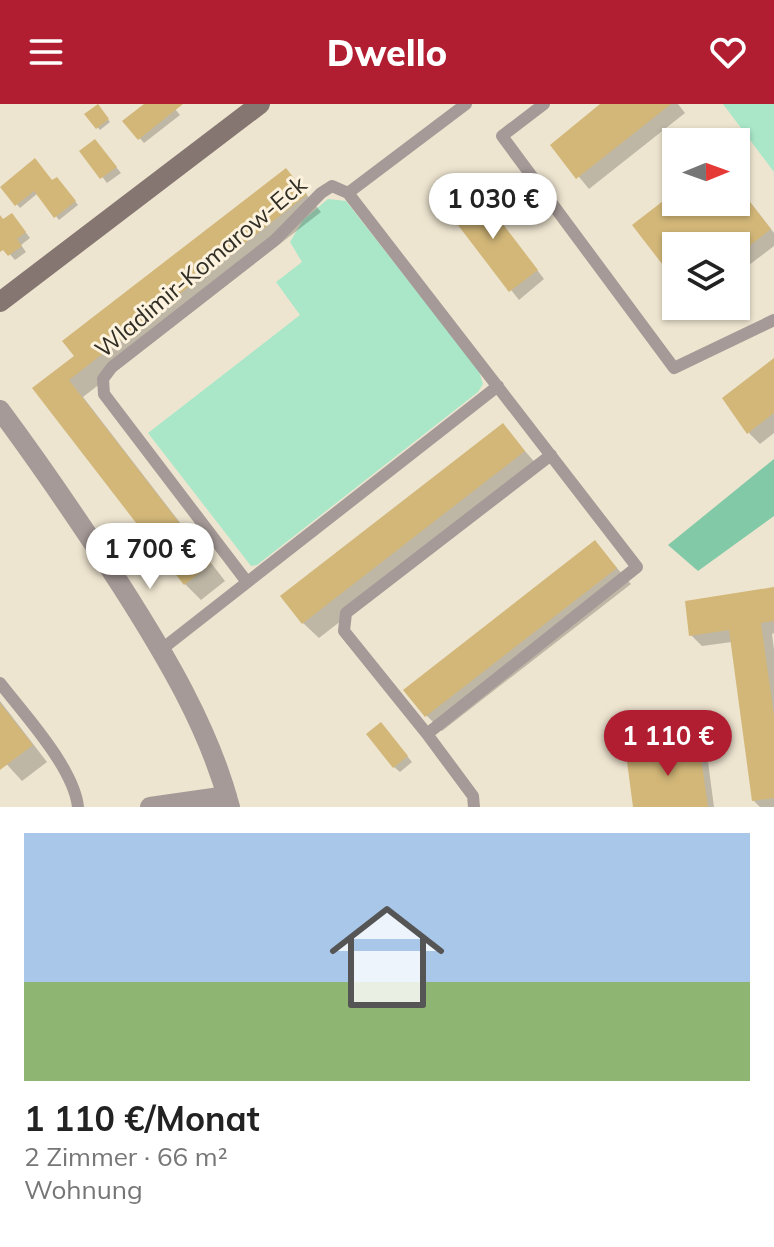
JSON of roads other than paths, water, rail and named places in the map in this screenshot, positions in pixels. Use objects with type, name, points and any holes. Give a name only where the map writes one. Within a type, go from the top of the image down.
[{"type":"main road","points":[[0,302],[260,104]]},
{"type":"street","points":[[0,410],[66,501],[162,649],[214,754],[228,802],[150,807]]},
{"type":"lane","points":[[348,193],[466,104]]},
{"type":"lane","points":[[544,104],[502,136],[674,368],[774,320]]},
{"type":"lane","name":"Wladimir-Komarow-Eck","points":[[247,582],[104,394],[103,379],[112,367],[275,240],[321,193],[332,186],[348,193],[637,567],[427,734]]},
{"type":"lane","points":[[162,649],[498,386]]},
{"type":"lane","points":[[474,807],[473,796],[344,631],[346,613],[551,455]]},
{"type":"lane","points":[[0,683],[49,745],[77,794],[78,807]]}]
